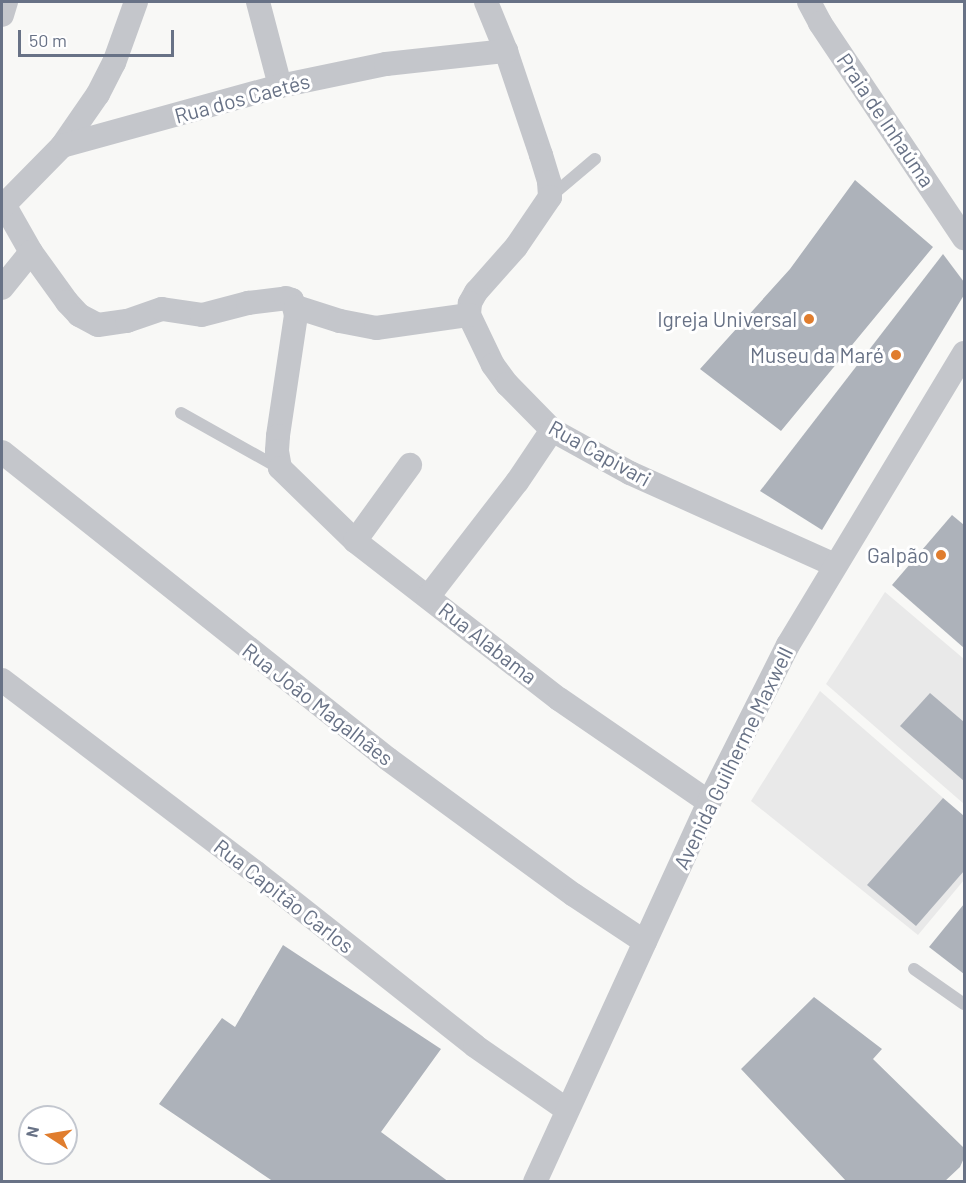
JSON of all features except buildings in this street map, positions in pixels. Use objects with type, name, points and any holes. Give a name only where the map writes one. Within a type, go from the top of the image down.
[{"type":"street","points":[[2,15],[6,2]]},
{"type":"street","points":[[62,147],[99,94],[114,63],[136,2]]},
{"type":"street","points":[[258,2],[280,86]]},
{"type":"street","points":[[296,307],[340,321],[376,328],[469,315],[476,292],[516,247],[550,197],[549,182],[542,155],[506,51],[486,2]]},
{"type":"street","name":"Praia de Inhaúma","points":[[809,2],[820,23],[964,238]]},
{"type":"street","name":"Rua dos Caetés","points":[[3,203],[62,147],[280,86],[386,64],[506,51]]},
{"type":"street","points":[[3,203],[31,252],[67,302],[79,315],[98,324],[107,326],[162,309],[202,315],[286,298],[292,300],[296,307],[277,451],[280,468]]},
{"type":"street","points":[[2,288],[31,252]]},
{"type":"street","name":"Rua Capivari","points":[[469,315],[493,365],[507,384],[552,430],[630,473],[835,565]]},
{"type":"street","name":"Avenida Guilherme Maxwell","points":[[535,1182],[708,802],[788,645],[964,353]]},
{"type":"street","points":[[428,597],[517,482],[552,430]]},
{"type":"street","name":"Rua João Magalhães","points":[[2,452],[388,759],[574,895],[645,942]]},
{"type":"street","points":[[355,541],[410,465]]},
{"type":"street","name":"Rua Alabama","points":[[280,468],[355,541],[559,699],[708,802]]},
{"type":"street","name":"Rua Capitão Carlos","points":[[2,680],[255,872],[475,1046],[567,1110]]},
{"type":"lane","points":[[550,197],[595,159]]},
{"type":"lane","points":[[181,413],[280,468]]},
{"type":"lane","points":[[914,969],[964,1004]]},
{"type":"shaded area","points":[[885,592],[964,659],[964,804],[826,684]]},
{"type":"shaded area","points":[[820,691],[964,816],[964,880],[918,935],[751,801]]},
{"type":"place","name":"Igreja Universal","points":[[809,319]]},
{"type":"place","name":"Museu da Maré","points":[[896,355]]},
{"type":"place","name":"Galpão","points":[[941,555]]}]
